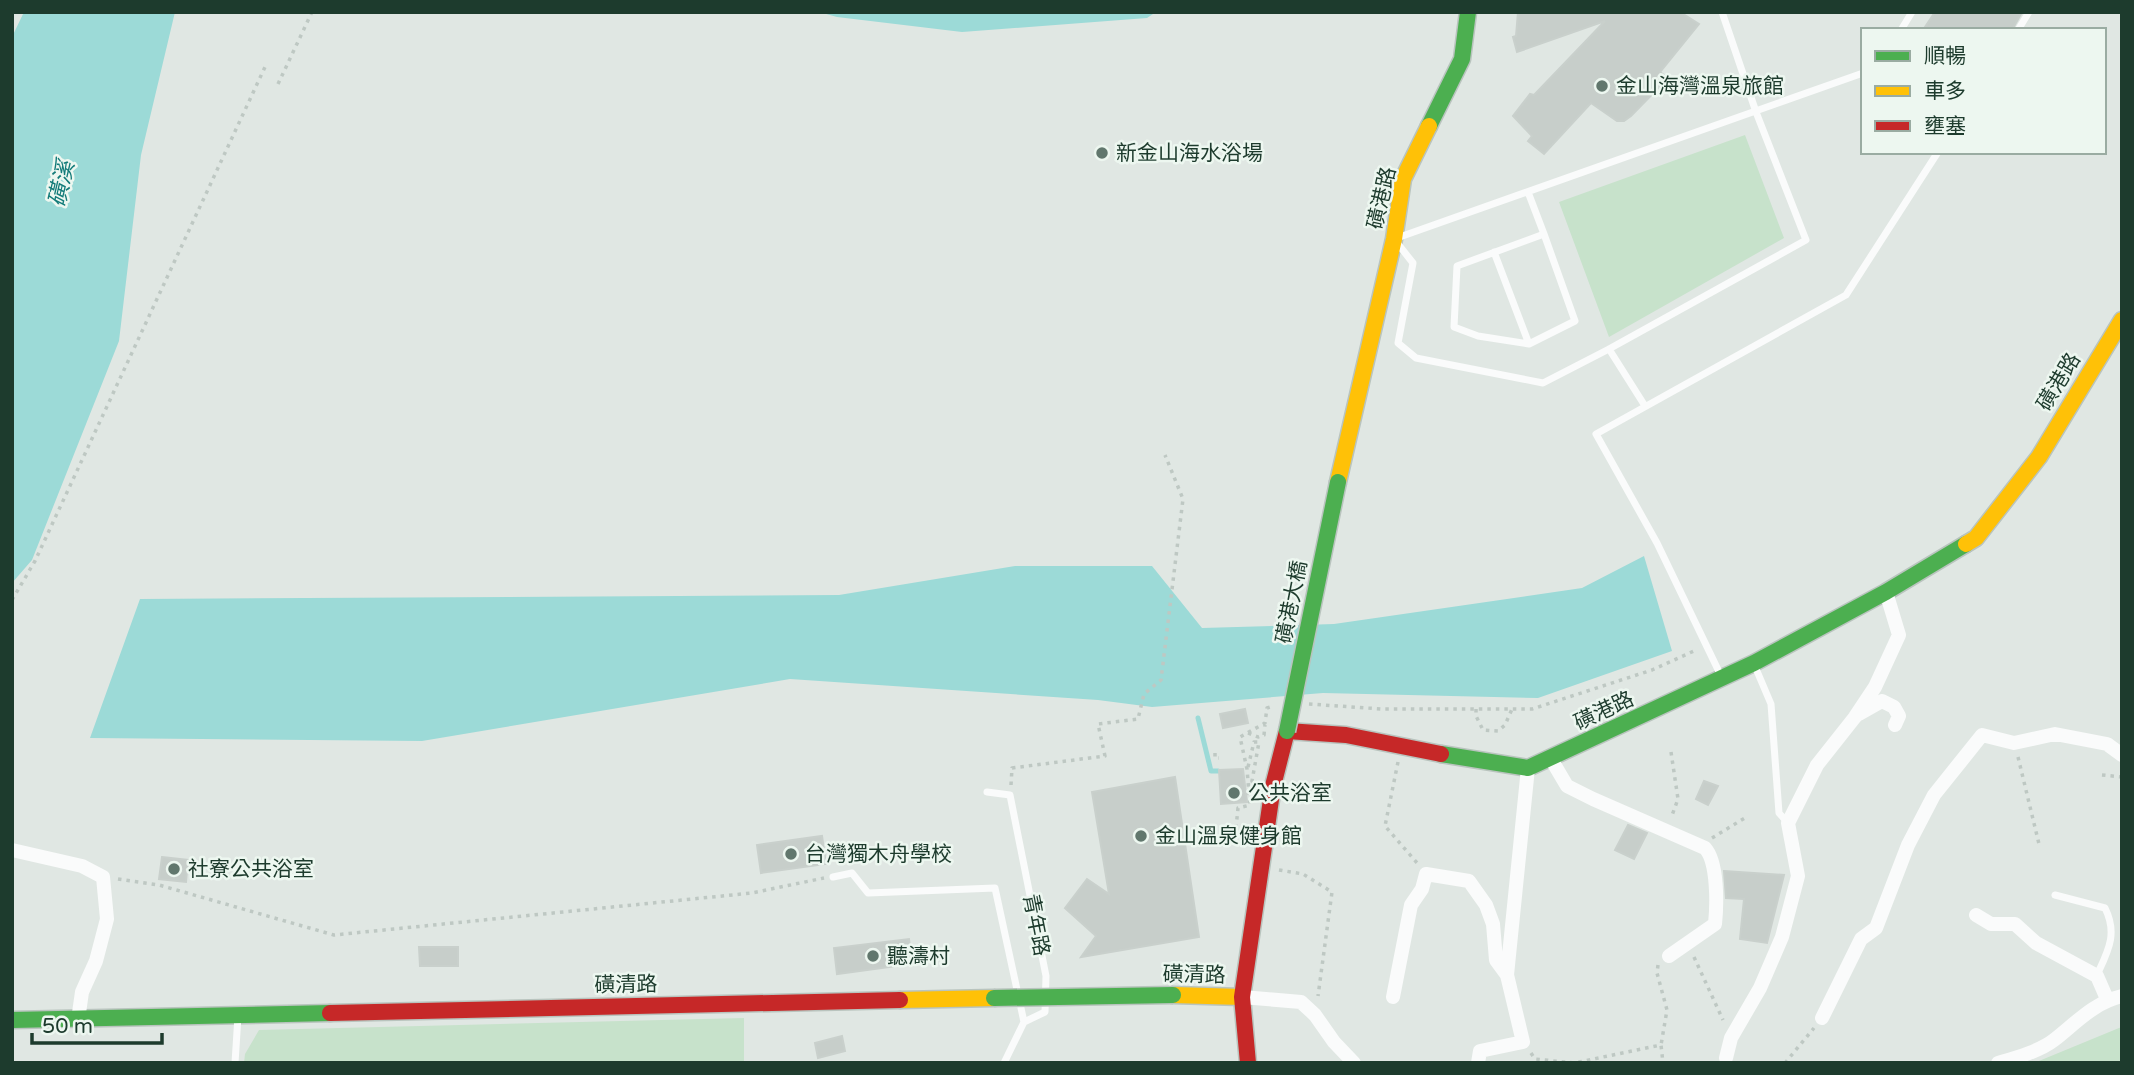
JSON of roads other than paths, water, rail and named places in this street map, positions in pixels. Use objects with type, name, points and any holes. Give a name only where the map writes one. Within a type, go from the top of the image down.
[{"type":"street","name":"磺港路","points":[[1338,482],[1394,239],[1403,180],[1462,59],[1468,12]]},
{"type":"street","name":"磺港路","points":[[1528,768],[1754,663],[1886,592],[1976,538],[2039,457],[2122,320]]},
{"type":"street","name":"磺港大橋","points":[[1287,731],[1338,482]]},
{"type":"street","points":[[1726,1058],[1731,1038],[1760,988],[1782,937],[1798,876],[1788,823],[1817,765],[1875,687],[1899,635],[1886,592]]},
{"type":"street","points":[[1855,717],[1882,701],[1894,708],[1899,716],[1895,725]]},
{"type":"street","points":[[1248,1063],[1242,997],[1273,786],[1287,731],[1346,735],[1482,762],[1528,768],[1507,975],[1523,1042],[1480,1051],[1478,1063]]},
{"type":"street","points":[[1822,1018],[1861,939],[1875,928],[1908,845],[1934,794],[1982,735],[2014,743],[2055,734],[2107,744],[2122,755]]},
{"type":"street","points":[[1551,758],[1567,786],[1705,848],[1712,856],[1717,908],[1715,924],[1669,956]]},
{"type":"street","points":[[12,850],[82,866],[103,877],[107,919],[96,961],[82,992],[78,1020]]},
{"type":"street","points":[[1393,997],[1411,905],[1422,889],[1426,874],[1469,881],[1486,905],[1493,923],[1496,960],[1507,975]]},
{"type":"street","points":[[1976,915],[1991,924],[2015,924],[2036,943],[2097,976],[2114,997],[2084,1013],[2051,1043],[1998,1063]]},
{"type":"street","name":"磺清路","points":[[12,1020],[994,998],[1173,995],[1242,997]]},
{"type":"street","points":[[1242,997],[1301,1002],[1354,1063]]},
{"type":"lane","points":[[1722,12],[1756,112],[1806,240],[1543,383],[1416,358],[1398,343],[1413,263],[1394,239],[1756,112],[1861,74]]},
{"type":"lane","points":[[1902,28],[1912,12]]},
{"type":"lane","points":[[2019,28],[2029,12]]},
{"type":"lane","points":[[1722,678],[1657,543],[1597,434],[1846,295],[1937,154]]},
{"type":"lane","points":[[1528,192],[1544,234],[1575,321],[1529,344],[1478,336],[1454,327],[1457,266],[1544,234]]},
{"type":"lane","points":[[1494,252],[1529,344]]},
{"type":"lane","points":[[1609,349],[1645,406]]},
{"type":"lane","points":[[1754,663],[1771,704],[1779,813],[1788,823]]},
{"type":"lane","name":"青年路","points":[[987,792],[1010,794],[1046,975],[1045,1012],[1024,1022],[1004,1063]]},
{"type":"lane","points":[[832,877],[852,873],[868,893],[995,888],[1024,1022]]},
{"type":"lane","points":[[2055,895],[2105,908],[2113,922],[2110,948],[2097,976]]},
{"type":"lane","points":[[235,1063],[238,1015]]},
{"type":"water","name":"磺溪","points":[[24,12],[175,12],[141,155],[119,341],[32,560],[12,583],[12,37]]},
{"type":"water","points":[[819,12],[1156,12],[1147,18],[962,32],[837,17]]},
{"type":"water","points":[[1644,556],[1672,651],[1538,698],[1323,693],[1152,707],[1098,700],[790,679],[422,741],[90,738],[140,599],[839,595],[1015,566],[1152,566],[1202,628],[1334,624],[1582,588]]},
{"type":"waterway","points":[[1198,718],[1211,771],[1218,771]]},
{"type":"place","name":"金山海灣溫泉旅館","points":[[1602,86]]},
{"type":"place","name":"新金山海水浴場","points":[[1102,153]]},
{"type":"place","name":"公共浴室","points":[[1234,793]]},
{"type":"place","name":"金山溫泉健身館","points":[[1141,836]]},
{"type":"place","name":"台灣獨木舟學校","points":[[791,854]]},
{"type":"place","name":"社寮公共浴室","points":[[174,869]]},
{"type":"place","name":"聽濤村","points":[[873,956]]}]
